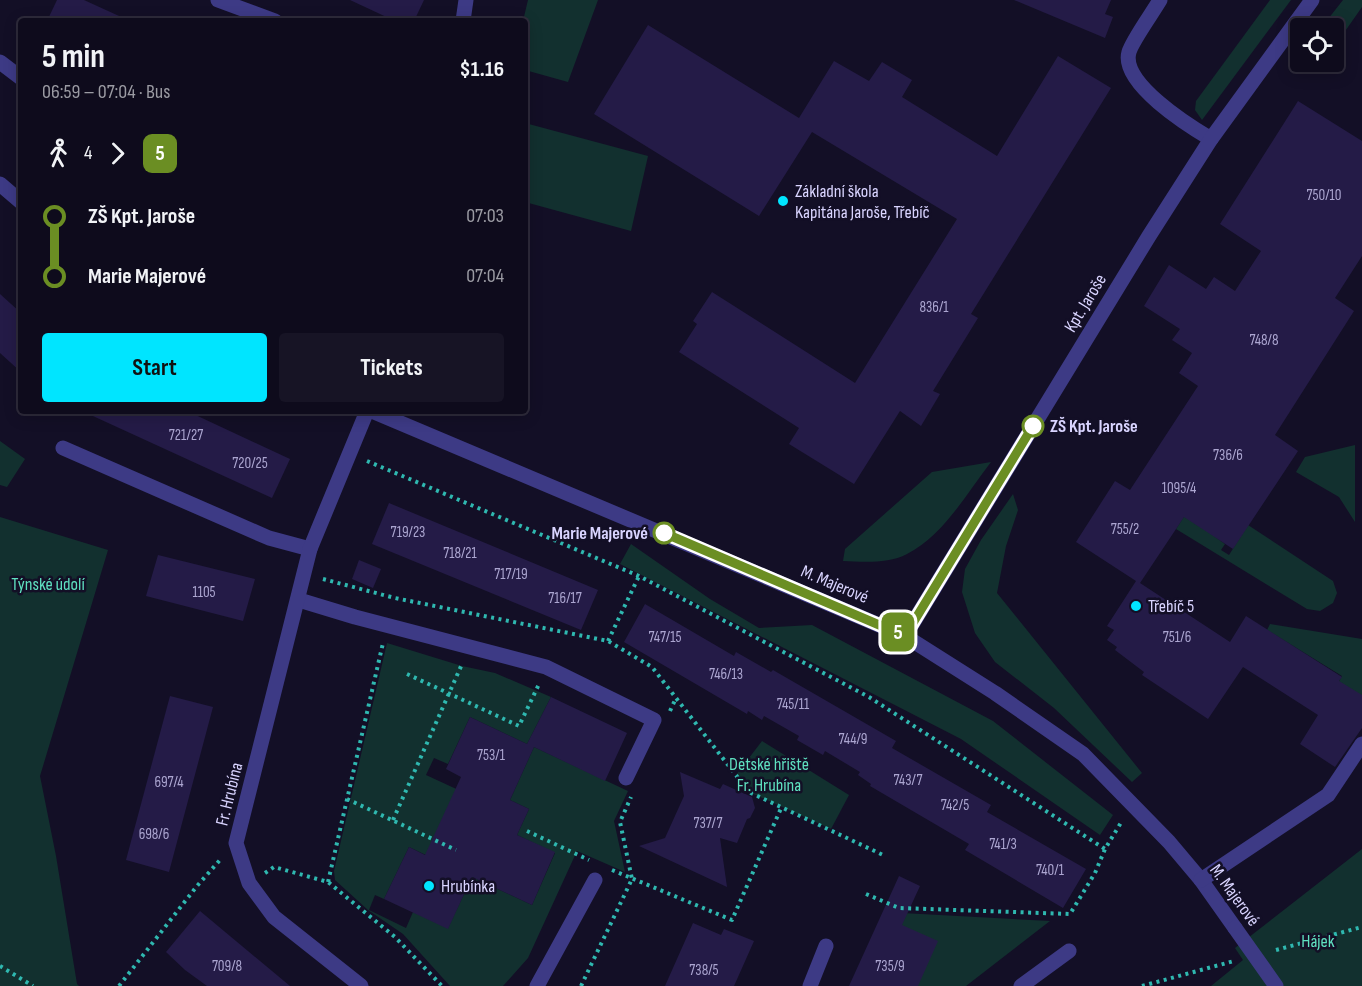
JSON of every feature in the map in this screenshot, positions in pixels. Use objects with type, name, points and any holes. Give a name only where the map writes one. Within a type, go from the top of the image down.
[{"type":"street","points":[[218,0],[267,18]]},
{"type":"street","points":[[463,18],[466,0]]},
{"type":"street","points":[[1160,0],[1129,53],[1131,70],[1145,91],[1190,127],[1211,139]]},
{"type":"street","name":"Kpt. Jaroše","points":[[905,636],[1211,139],[1312,0]]},
{"type":"street","points":[[0,62],[18,76]]},
{"type":"street","points":[[0,184],[18,199]]},
{"type":"street","name":"Fr. Hrubína","points":[[361,986],[274,917],[249,883],[236,843],[310,549],[366,414]]},
{"type":"street","name":"M. Majerové","points":[[379,414],[751,569],[905,636],[995,693],[1083,754],[1169,842],[1201,880],[1276,986]]},
{"type":"street","points":[[63,448],[268,538],[310,549]]},
{"type":"street","points":[[299,600],[546,667],[654,720],[630,784]]},
{"type":"street","points":[[1201,880],[1328,795],[1362,744]]},
{"type":"street","points":[[537,986],[595,880]]},
{"type":"street","points":[[810,986],[826,946]]},
{"type":"street","points":[[1022,986],[1069,951]]},
{"type":"path","points":[[350,454],[639,576],[869,698],[1105,849]]},
{"type":"path","points":[[608,641],[639,576]]},
{"type":"path","points":[[328,882],[387,625]]},
{"type":"path","points":[[393,820],[470,647]]},
{"type":"path","points":[[407,674],[519,726],[546,667]]},
{"type":"path","points":[[667,718],[676,698]]},
{"type":"path","points":[[581,986],[632,879],[620,822],[630,784]]},
{"type":"path","points":[[347,799],[456,850]]},
{"type":"path","points":[[866,894],[899,908],[1070,914],[1095,873],[1105,849],[1131,804]]},
{"type":"path","points":[[611,870],[732,920],[782,806]]},
{"type":"path","points":[[527,831],[590,860]]},
{"type":"path","points":[[119,986],[197,886],[236,843]]},
{"type":"path","points":[[274,867],[328,882],[394,937],[442,986]]},
{"type":"path","points":[[0,966],[33,986]]},
{"type":"green space","points":[[528,0],[598,0],[568,82],[528,71],[528,18],[524,18]]},
{"type":"green space","points":[[1270,0],[1291,0],[1202,120],[1195,110],[1196,101]]},
{"type":"green space","points":[[1343,0],[1362,0],[1362,7],[1344,33],[1344,18],[1329,18]]},
{"type":"green space","points":[[528,124],[648,156],[631,231],[528,203]]},
{"type":"green space","points":[[0,441],[25,459],[7,487],[0,485]]},
{"type":"green space","points":[[1355,445],[1355,522],[1339,497],[1296,472],[1305,457]]},
{"type":"green space","points":[[991,462],[954,513],[920,546],[892,559],[875,562],[843,561],[845,549],[932,472]]},
{"type":"green space","points":[[1013,494],[1018,510],[1006,546],[997,593],[1142,773],[1132,782],[1054,708],[995,662],[975,633],[962,592],[965,569],[981,540]]},
{"type":"green space","points":[[1185,515],[1225,544],[1221,550],[1229,555],[1248,525],[1333,581],[1337,593],[1333,603],[1320,611],[1307,609],[1176,529]]},
{"type":"green space","name":"Týnské údolí","points":[[0,517],[108,550],[40,776],[79,986],[0,986]]},
{"type":"green space","points":[[631,544],[710,599],[759,628],[812,625],[993,721],[1113,815],[1100,835],[961,739],[620,564]]},
{"type":"green space","points":[[1270,624],[1362,639],[1362,696],[1334,690],[1342,676],[1267,630]]},
{"type":"green space","points":[[387,643],[462,666],[495,673],[551,697],[527,744],[470,717],[448,764],[434,758],[426,775],[465,793],[466,874],[409,847],[384,899],[375,895],[369,910],[406,928],[413,912],[448,928],[472,877],[532,905],[555,853],[517,835],[529,809],[510,800],[534,747],[628,791],[614,821],[625,872],[577,851],[528,958],[503,986],[450,986],[403,934],[368,910],[335,880],[334,871]]},
{"type":"green space","name":"Dětské hřiště Fr. Hrubína","points":[[762,741],[849,795],[831,829],[749,792],[736,775]]},
{"type":"green space","name":"Hájek","points":[[1362,849],[1362,986],[1211,986],[1243,960],[1235,948]]},
{"type":"green space","points":[[902,913],[1050,921],[966,986],[918,986],[897,923]]},
{"type":"building","points":[[57,0],[84,0],[123,18],[48,18]]},
{"type":"building","points":[[350,0],[424,0],[415,18],[389,18]]},
{"type":"building","points":[[1014,0],[1111,0],[1105,14],[1113,17],[1105,38]]},
{"type":"building","points":[[648,25],[799,118],[834,61],[869,81],[882,62],[912,80],[902,97],[997,156],[1058,56],[1111,88],[971,314],[978,318],[933,391],[940,394],[921,426],[900,411],[854,484],[789,444],[799,428],[679,352],[697,324],[693,321],[712,292],[855,383],[957,219],[812,132],[759,216],[594,114]]},
{"type":"building","points":[[1298,101],[1362,141],[1362,256],[1335,298],[1354,311],[1275,435],[1298,451],[1233,549],[1184,517],[1140,583],[1230,642],[1246,616],[1342,677],[1339,681],[1362,695],[1362,728],[1335,767],[1300,744],[1318,715],[1243,667],[1208,719],[1142,675],[1144,672],[1115,650],[1117,647],[1107,640],[1114,630],[1107,626],[1136,581],[1076,542],[1115,481],[1130,490],[1198,386],[1179,373],[1192,353],[1172,340],[1180,329],[1144,306],[1169,265],[1206,289],[1214,277],[1235,291],[1261,251],[1220,224]]},
{"type":"building","points":[[0,294],[18,310],[18,369],[0,353]]},
{"type":"building","points":[[89,414],[193,414],[290,459],[272,498]]},
{"type":"building","points":[[389,503],[598,590],[581,630],[372,544]]},
{"type":"building","points":[[158,555],[255,579],[243,621],[146,596]]},
{"type":"building","points":[[359,560],[381,569],[373,588],[352,579]]},
{"type":"building","points":[[645,604],[734,656],[736,652],[771,672],[773,670],[896,741],[892,748],[991,805],[987,812],[1086,869],[1063,908],[965,850],[969,844],[870,786],[871,784],[858,775],[860,772],[825,751],[823,755],[797,740],[799,736],[764,716],[762,720],[748,711],[747,714],[624,642]]},
{"type":"building","points":[[170,696],[213,707],[169,872],[126,860]]},
{"type":"building","points":[[551,697],[627,733],[605,781],[534,747],[510,800],[529,809],[517,835],[555,852],[532,905],[472,877],[448,929],[384,899],[409,847],[425,855],[461,777],[446,769],[470,717],[527,744]]},
{"type":"building","points":[[680,772],[720,789],[723,784],[752,797],[755,808],[750,818],[747,819],[737,843],[720,838],[727,887],[639,846],[665,838],[684,796]]},
{"type":"building","points":[[899,876],[920,886],[902,925],[938,941],[918,986],[849,986]]},
{"type":"building","points":[[200,911],[290,986],[207,986],[185,970],[166,952]]},
{"type":"building","points":[[693,923],[721,935],[724,929],[754,941],[734,986],[665,986]]},
{"type":"bus line","name":"5","points":[[664,533],[905,636],[1033,426]]},
{"type":"place","name":"Základní škola Kapitána Jaroše, Třebíč","points":[[783,201]]},
{"type":"place","name":"ZŠ Kpt. Jaroše","points":[[1033,426]]},
{"type":"place","name":"Marie Majerové","points":[[664,533]]},
{"type":"place","name":"Třebíč 5","points":[[1136,606]]},
{"type":"place","name":"Hrubínka","points":[[429,886]]}]
